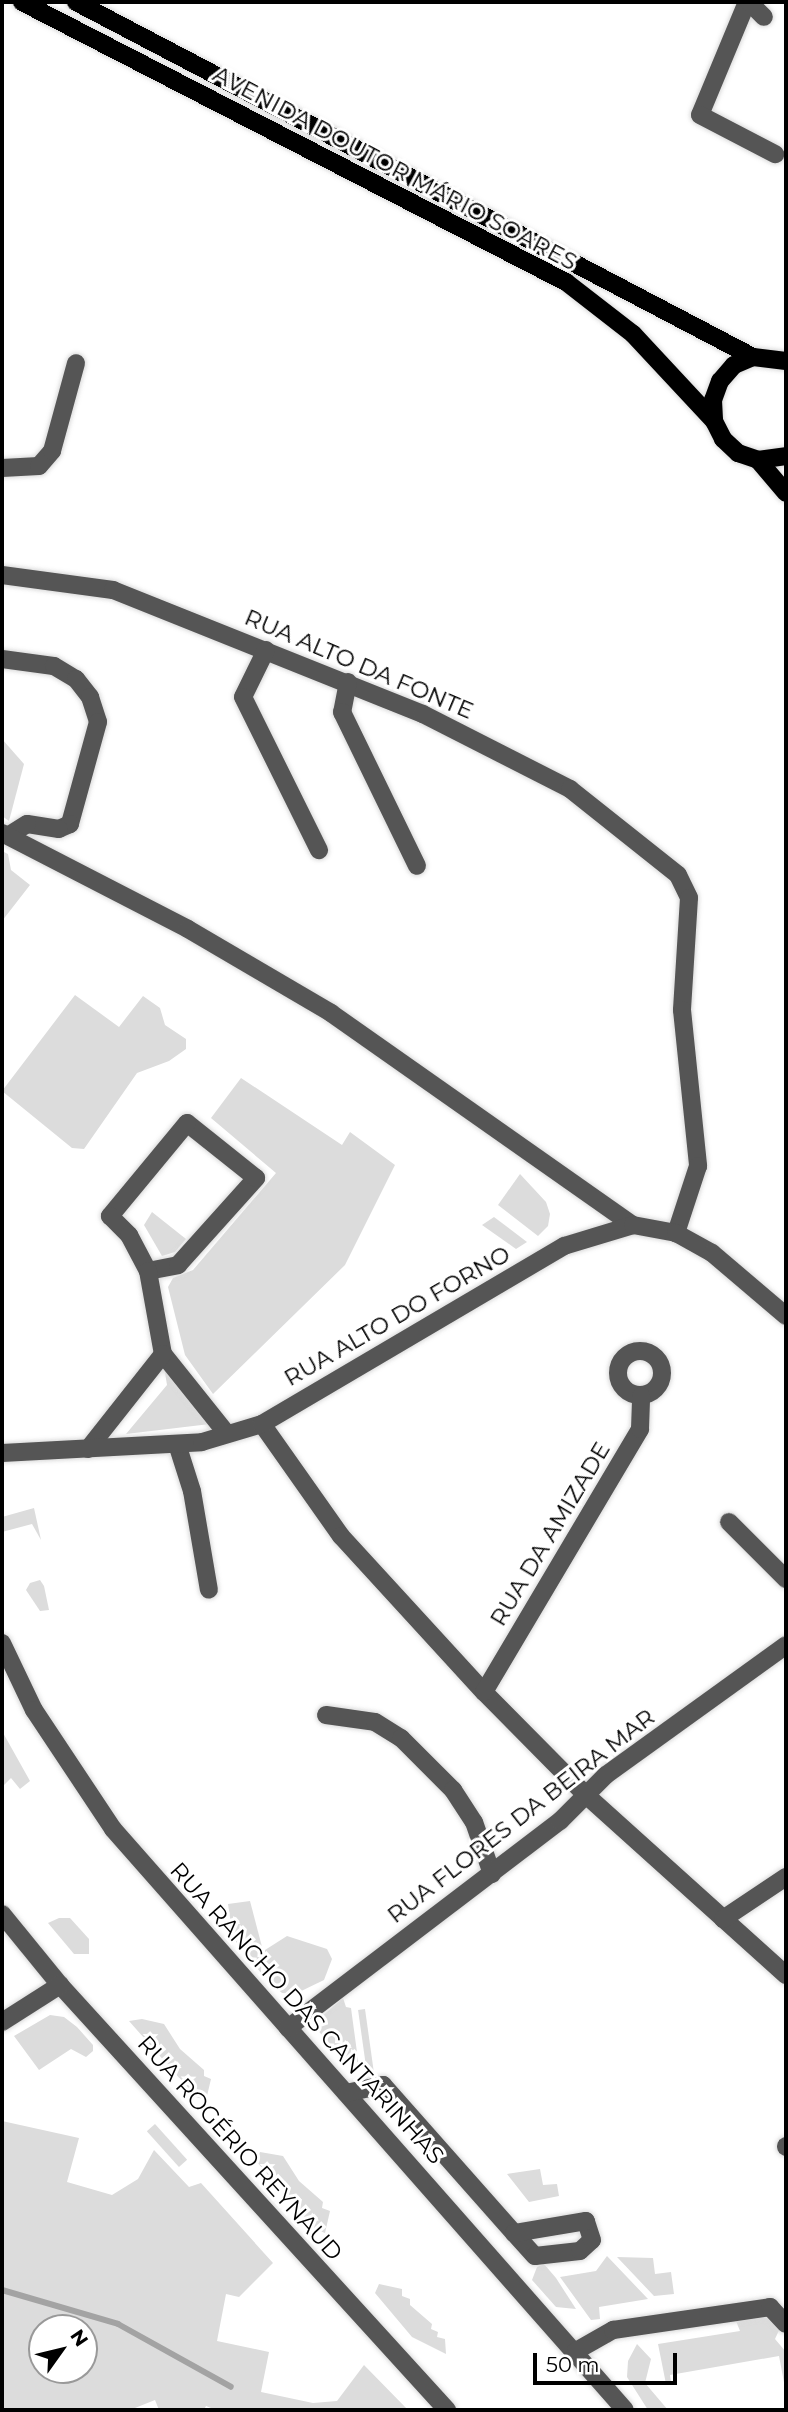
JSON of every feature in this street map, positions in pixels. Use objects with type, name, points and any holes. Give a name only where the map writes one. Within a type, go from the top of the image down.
[{"type":"main road","name":"AVENIDA DOUTOR MÁRIO SOARES","points":[[22,2],[566,282],[633,334],[714,421],[730,446],[758,460]]},
{"type":"main road","name":"AVENIDA DOUTOR MÁRIO SOARES","points":[[76,2],[753,357]]},
{"type":"main road","points":[[714,421],[713,400],[720,380],[734,365],[753,357],[782,355]]},
{"type":"main road","points":[[758,460],[786,456]]},
{"type":"main road","points":[[758,460],[786,493]]},
{"type":"street","points":[[764,17],[748,2],[700,115],[775,154]]},
{"type":"street","points":[[2,468],[39,466],[52,451],[76,363]]},
{"type":"street","name":"RUA ALTO DA FONTE","points":[[2,575],[113,590],[423,713],[570,789],[678,876],[689,898],[682,1010],[698,1166],[676,1233]]},
{"type":"street","points":[[266,650],[243,697],[319,850]]},
{"type":"street","points":[[2,659],[54,666],[76,679],[90,696],[98,722],[71,824],[58,830],[27,824],[5,834]]},
{"type":"street","points":[[348,682],[342,712],[417,866]]},
{"type":"street","points":[[5,834],[188,929],[331,1013],[633,1225]]},
{"type":"street","points":[[148,1271],[178,1265],[256,1178],[187,1123],[110,1216],[129,1234],[148,1271],[163,1354],[227,1434]]},
{"type":"street","name":"RUA ALTO DO FORNO","points":[[2,1453],[177,1444],[262,1424],[564,1246],[633,1225],[676,1233],[712,1253],[786,1316]]},
{"type":"street","points":[[88,1449],[163,1354]]},
{"type":"street","name":"RUA DA AMIZADE","points":[[484,1692],[640,1429],[641,1396]]},
{"type":"street","points":[[262,1424],[341,1536],[484,1692],[586,1795],[786,1975]]},
{"type":"street","points":[[177,1444],[192,1491],[209,1590]]},
{"type":"street","points":[[729,1522],[786,1579]]},
{"type":"street","name":"RUA RANCHO DAS CANTARINHAS","points":[[2,1643],[34,1710],[113,1829],[576,2351],[625,2410]]},
{"type":"street","name":"RUA FLORES DA BEIRA MAR","points":[[288,2028],[560,1821],[586,1795],[786,1645]]},
{"type":"street","points":[[326,1716],[375,1722],[401,1738],[453,1790],[474,1822],[492,1874]]},
{"type":"street","points":[[723,1919],[786,1877]]},
{"type":"street","name":"RUA ROGÉRIO REYNAUD","points":[[2,1914],[60,1985],[447,2410]]},
{"type":"street","points":[[2,2022],[60,1985]]},
{"type":"street","points":[[346,2093],[383,2085],[514,2233]]},
{"type":"street","points":[[576,2351],[613,2330],[770,2307],[786,2324]]},
{"type":"street","name":"RUA RANCHO DAS CANTARINHAS","points":[[610,2390],[614,2410]]},
{"type":"shaded area","points":[[2,739],[24,764],[9,821],[2,816]]},
{"type":"shaded area","points":[[2,851],[8,854],[11,870],[30,885],[2,921]]},
{"type":"shaded area","points":[[75,995],[119,1027],[143,996],[160,1008],[165,1025],[186,1039],[186,1049],[169,1061],[137,1073],[84,1149],[72,1148],[2,1091]]},
{"type":"shaded area","points":[[241,1078],[342,1145],[350,1132],[395,1165],[345,1265],[213,1394],[185,1355],[168,1287],[173,1278],[193,1270],[276,1173],[211,1118]]},
{"type":"shaded area","points":[[520,1174],[546,1202],[550,1214],[548,1226],[538,1236],[498,1205]]},
{"type":"shaded area","points":[[152,1212],[186,1239],[175,1252],[162,1256],[144,1225]]},
{"type":"shaded area","points":[[494,1217],[527,1242],[516,1249],[482,1225]]},
{"type":"shaded area","points":[[164,1366],[210,1424],[126,1434],[167,1385]]},
{"type":"shaded area","points":[[34,1508],[41,1540],[32,1524],[2,1532],[2,1517]]},
{"type":"shaded area","points":[[40,1580],[44,1586],[49,1610],[40,1611],[26,1590],[30,1583]]},
{"type":"shaded area","points":[[2,1731],[30,1781],[20,1789],[11,1778],[2,1787]]},
{"type":"shaded area","points":[[250,1901],[262,1947],[261,1973],[233,1938],[228,1904]]},
{"type":"shaded area","points":[[59,1918],[70,1918],[89,1939],[89,1954],[74,1954],[48,1923]]},
{"type":"shaded area","points":[[287,1936],[327,1949],[332,1959],[324,1980],[295,1994],[282,1993],[267,1980],[263,1968],[265,1950]]},
{"type":"shaded area","points":[[343,1998],[346,2007],[351,2008],[359,2067],[340,2058],[313,2024]]},
{"type":"shaded area","points":[[365,2009],[374,2072],[367,2073],[358,2010]]},
{"type":"shaded area","points":[[50,2015],[64,2017],[77,2027],[93,2045],[93,2051],[86,2057],[71,2049],[39,2070],[14,2036]]},
{"type":"shaded area","points":[[142,2019],[164,2024],[180,2049],[204,2070],[204,2076],[211,2079],[206,2100],[196,2097],[129,2021]]},
{"type":"shaded area","points":[[2,2121],[79,2138],[67,2182],[112,2195],[138,2179],[154,2150],[189,2187],[201,2183],[273,2263],[239,2297],[226,2294],[217,2341],[269,2352],[261,2392],[313,2403],[337,2401],[364,2365],[408,2410],[216,2410],[206,2406],[204,2410],[159,2410],[155,2400],[130,2410],[2,2410]]},
{"type":"shaded area","points":[[155,2124],[187,2160],[179,2167],[147,2131]]},
{"type":"shaded area","points":[[260,2152],[283,2156],[299,2181],[323,2202],[322,2208],[330,2211],[325,2233],[315,2229],[256,2161]]},
{"type":"shaded area","points":[[540,2169],[543,2185],[557,2184],[559,2196],[529,2202],[507,2174]]},
{"type":"shaded area","points":[[607,2256],[648,2299],[599,2307],[600,2319],[591,2320],[560,2277],[596,2271]]},
{"type":"shaded area","points":[[617,2257],[653,2258],[655,2274],[671,2272],[674,2294],[654,2296]]},
{"type":"shaded area","points":[[544,2264],[576,2309],[556,2307],[532,2280],[537,2267]]},
{"type":"shaded area","points":[[379,2284],[402,2289],[402,2296],[410,2299],[410,2305],[432,2324],[431,2329],[438,2332],[437,2337],[445,2339],[446,2354],[412,2337],[375,2293]]},
{"type":"shaded area","points":[[769,2317],[781,2326],[775,2339],[786,2352],[786,2393],[779,2356],[670,2375],[671,2382],[666,2384],[658,2344],[740,2331],[736,2321]]},
{"type":"shaded area","points":[[637,2344],[651,2359],[645,2383],[668,2410],[648,2410],[627,2377],[628,2361]]},
{"type":"waterway","points":[[2,2290],[118,2324],[231,2387]]}]
